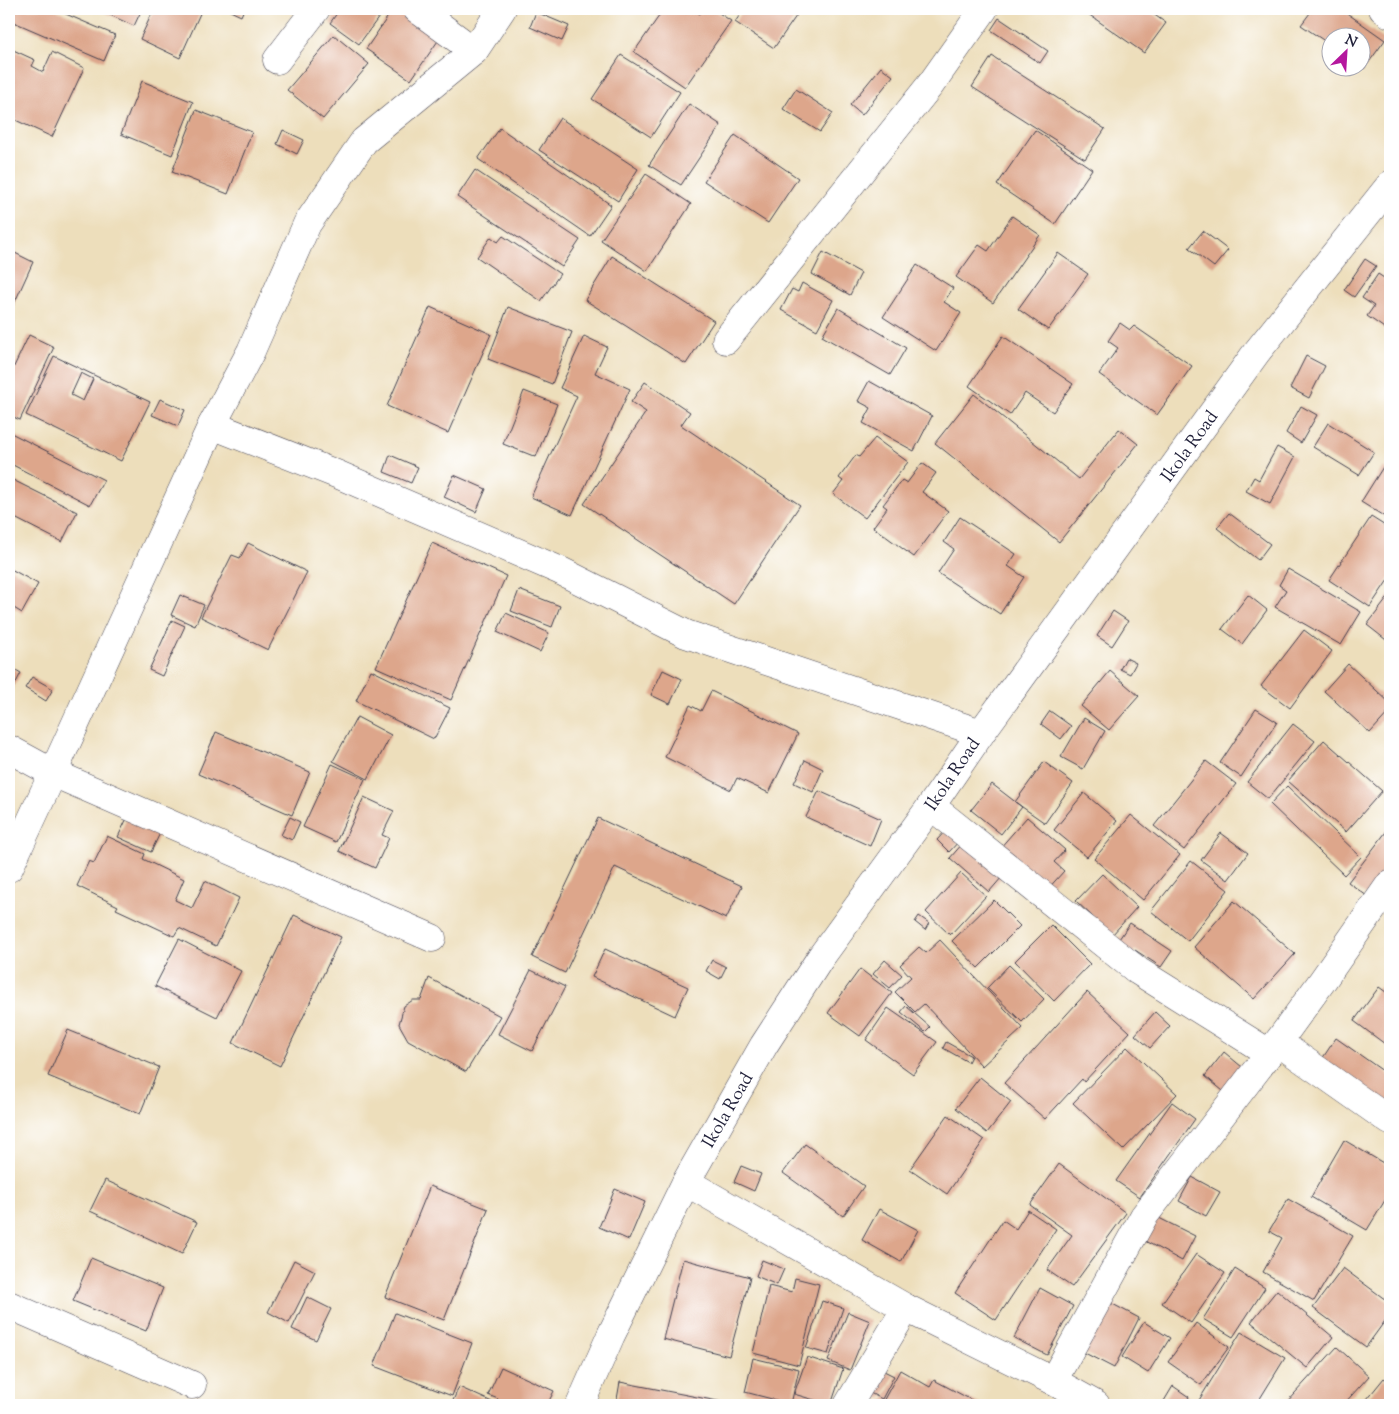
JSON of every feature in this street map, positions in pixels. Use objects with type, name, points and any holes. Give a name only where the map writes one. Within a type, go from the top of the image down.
[{"type":"street","points":[[278,60],[316,9]]},
{"type":"street","points":[[417,9],[474,51]]},
{"type":"street","points":[[9,868],[212,425],[251,351],[307,224],[364,141],[474,51],[502,9]]},
{"type":"street","points":[[726,340],[930,84],[984,9]]},
{"type":"street","points":[[1383,9],[1390,14]]},
{"type":"street","name":"Ikola Road","points":[[580,1405],[611,1335],[686,1182],[764,1045],[821,957],[1256,353],[1390,185]]},
{"type":"street","points":[[212,425],[339,475],[561,572],[686,634],[981,733]]},
{"type":"street","points":[[9,749],[54,773],[432,938]]},
{"type":"street","points":[[931,806],[1138,971],[1274,1047],[1390,1121]]},
{"type":"street","points":[[1053,1381],[1144,1216],[1274,1047],[1390,884]]},
{"type":"street","points":[[686,1182],[906,1308],[1053,1381],[1096,1405]]},
{"type":"street","points":[[9,1305],[192,1385]]},
{"type":"street","points":[[848,1405],[906,1308]]},
{"type":"building","points":[[9,9],[54,9],[115,35],[104,61],[9,20]]},
{"type":"building","points":[[97,9],[142,9],[134,26]]},
{"type":"building","points":[[154,9],[202,9],[180,58],[140,39]]},
{"type":"building","points":[[226,9],[244,9],[241,16]]},
{"type":"building","points":[[340,9],[385,9],[359,44],[330,23]]},
{"type":"building","points":[[393,9],[403,9],[442,35],[411,80],[366,49]]},
{"type":"building","points":[[664,9],[692,9],[700,14],[703,9],[713,9],[731,21],[685,87],[634,52]]},
{"type":"building","points":[[744,9],[801,9],[774,48],[735,22]]},
{"type":"building","points":[[1081,9],[1146,9],[1166,23],[1144,53]]},
{"type":"building","points":[[1313,9],[1341,9],[1368,28],[1322,28],[1322,39],[1301,25]]},
{"type":"building","points":[[536,12],[569,26],[562,41],[530,27]]},
{"type":"building","points":[[999,18],[1048,51],[1040,63],[991,30]]},
{"type":"building","points":[[1372,31],[1385,40],[1372,58]]},
{"type":"building","points":[[334,35],[369,64],[323,119],[287,90]]},
{"type":"building","points":[[9,48],[35,60],[32,66],[43,72],[52,52],[84,68],[52,137],[9,117]]},
{"type":"building","points":[[621,55],[680,92],[651,137],[592,99]]},
{"type":"building","points":[[992,56],[1105,129],[1085,159],[972,87]]},
{"type":"building","points":[[881,67],[893,76],[862,115],[850,105]]},
{"type":"building","points":[[142,81],[193,102],[172,155],[121,134]]},
{"type":"building","points":[[796,89],[833,113],[820,132],[783,109]]},
{"type":"building","points":[[689,104],[721,125],[681,185],[649,165]]},
{"type":"building","points":[[196,110],[252,132],[228,194],[172,172]]},
{"type":"building","points":[[560,118],[638,169],[618,201],[539,150]]},
{"type":"building","points":[[500,128],[611,205],[590,236],[478,159]]},
{"type":"building","points":[[283,130],[304,140],[297,154],[277,144]]},
{"type":"building","points":[[1035,130],[1092,169],[1055,224],[997,185]]},
{"type":"building","points":[[735,135],[798,178],[768,223],[704,181]]},
{"type":"building","points":[[475,170],[580,240],[562,267],[457,197]]},
{"type":"building","points":[[646,174],[691,204],[647,271],[601,240]]},
{"type":"building","points":[[1012,216],[1040,235],[993,303],[956,277],[979,245],[988,251]]},
{"type":"building","points":[[1203,231],[1228,250],[1214,267],[1189,248]]},
{"type":"building","points":[[503,236],[560,274],[541,301],[477,257],[491,237],[498,242]]},
{"type":"building","points":[[9,250],[33,262],[9,315]]},
{"type":"building","points":[[823,252],[861,273],[850,295],[812,274]]},
{"type":"building","points":[[1058,253],[1088,274],[1048,330],[1018,309]]},
{"type":"building","points":[[612,256],[714,321],[686,364],[585,300]]},
{"type":"building","points":[[1365,259],[1376,266],[1354,297],[1344,290]]},
{"type":"building","points":[[917,265],[953,288],[944,302],[961,313],[936,351],[883,317]]},
{"type":"building","points":[[1378,274],[1390,282],[1390,332],[1367,316],[1374,306],[1362,298]]},
{"type":"building","points":[[802,283],[833,300],[817,330],[781,310],[792,289],[798,292]]},
{"type":"building","points":[[430,307],[491,334],[448,433],[387,406]]},
{"type":"building","points":[[508,307],[572,332],[552,384],[488,359]]},
{"type":"building","points":[[838,308],[906,348],[890,375],[822,336]]},
{"type":"building","points":[[1120,323],[1130,330],[1134,326],[1192,366],[1157,415],[1099,374],[1118,348],[1108,341]]},
{"type":"building","points":[[29,335],[54,347],[20,420],[9,415],[9,377]]},
{"type":"building","points":[[584,336],[607,347],[595,373],[630,389],[572,515],[531,497],[577,396],[560,388]]},
{"type":"building","points":[[1003,336],[1073,384],[1053,412],[1025,393],[1010,415],[969,386]]},
{"type":"building","points":[[54,356],[150,402],[121,461],[26,415]],"holes":[[[81,373],[93,379],[83,401],[71,395]]]},
{"type":"building","points":[[1306,356],[1325,366],[1309,398],[1290,388]]},
{"type":"building","points":[[869,381],[932,416],[914,451],[863,423],[871,408],[858,401]]},
{"type":"building","points":[[645,382],[690,412],[681,425],[800,505],[734,604],[584,504],[646,412],[631,402]]},
{"type":"building","points":[[524,391],[557,404],[536,457],[503,444]]},
{"type":"building","points":[[974,394],[1079,479],[1119,429],[1138,444],[1059,542],[935,443]]},
{"type":"building","points":[[160,399],[185,410],[178,426],[152,415]]},
{"type":"building","points":[[1301,406],[1317,415],[1301,443],[1286,433]]},
{"type":"building","points":[[1328,423],[1374,452],[1359,475],[1313,447]]},
{"type":"building","points":[[9,432],[104,480],[90,505],[9,463]]},
{"type":"building","points":[[875,438],[908,462],[865,518],[833,494],[843,481],[839,478],[856,455],[859,457]]},
{"type":"building","points":[[1277,447],[1295,457],[1270,504],[1246,491],[1254,477],[1259,480]]},
{"type":"building","points":[[390,455],[418,467],[411,483],[384,472]]},
{"type":"building","points":[[922,463],[936,473],[922,492],[948,511],[914,557],[873,527],[887,508],[883,505],[902,480],[907,483]]},
{"type":"building","points":[[1383,467],[1390,472],[1390,520],[1361,502]]},
{"type":"building","points":[[454,475],[486,489],[476,512],[444,497]]},
{"type":"building","points":[[9,478],[77,512],[62,542],[9,515]]},
{"type":"building","points":[[1229,513],[1270,544],[1258,560],[1217,528]]},
{"type":"building","points":[[960,517],[1016,554],[1008,566],[1024,577],[1000,614],[938,573],[954,549],[944,542]]},
{"type":"building","points":[[1371,517],[1390,529],[1390,577],[1370,607],[1329,580]]},
{"type":"building","points":[[248,543],[307,572],[268,650],[201,617],[232,555],[240,558]]},
{"type":"building","points":[[432,543],[506,576],[451,700],[376,667]]},
{"type":"building","points":[[9,568],[38,584],[22,613],[9,605]]},
{"type":"building","points":[[1288,569],[1361,612],[1341,645],[1275,607],[1286,590],[1279,585]]},
{"type":"building","points":[[519,590],[560,606],[552,627],[511,611]]},
{"type":"building","points":[[180,595],[204,605],[195,626],[171,615]]},
{"type":"building","points":[[1248,595],[1267,610],[1242,644],[1222,629]]},
{"type":"building","points":[[1390,595],[1390,643],[1367,625]]},
{"type":"building","points":[[1113,611],[1128,621],[1112,646],[1097,636]]},
{"type":"building","points":[[506,613],[549,633],[540,652],[497,632]]},
{"type":"building","points":[[172,620],[185,626],[162,676],[149,670]]},
{"type":"building","points":[[9,621],[13,624],[9,632]]},
{"type":"building","points":[[1304,630],[1332,651],[1290,708],[1261,686]]},
{"type":"building","points":[[1126,658],[1136,663],[1130,674],[1120,669]]},
{"type":"building","points":[[1348,664],[1390,703],[1390,711],[1370,733],[1324,691]]},
{"type":"building","points":[[9,666],[21,673],[9,696]]},
{"type":"building","points":[[371,670],[450,708],[434,739],[356,701]]},
{"type":"building","points":[[663,670],[682,679],[670,704],[651,695]]},
{"type":"building","points":[[1110,671],[1139,696],[1109,730],[1081,706]]},
{"type":"building","points":[[32,677],[53,689],[46,701],[25,688]]},
{"type":"building","points":[[711,691],[798,734],[769,793],[737,778],[731,790],[665,757],[690,705],[701,711]]},
{"type":"building","points":[[1256,709],[1277,722],[1241,777],[1220,763]]},
{"type":"building","points":[[1050,711],[1071,726],[1061,739],[1041,724]]},
{"type":"building","points":[[357,717],[391,735],[368,779],[333,761]]},
{"type":"building","points":[[1084,718],[1105,731],[1083,769],[1061,757]]},
{"type":"building","points":[[1293,724],[1315,741],[1268,799],[1247,782]]},
{"type":"building","points":[[216,732],[310,772],[292,815],[198,774]]},
{"type":"building","points":[[1324,740],[1382,791],[1346,832],[1288,781]]},
{"type":"building","points":[[805,760],[823,769],[813,792],[794,783]]},
{"type":"building","points":[[1206,761],[1236,784],[1184,850],[1154,826]]},
{"type":"building","points":[[1044,762],[1073,783],[1045,823],[1015,802]]},
{"type":"building","points":[[332,764],[365,779],[336,842],[303,827]]},
{"type":"building","points":[[992,784],[1022,807],[1001,834],[971,810]]},
{"type":"building","points":[[1287,786],[1361,857],[1344,875],[1270,804]]},
{"type":"building","points":[[819,791],[881,819],[870,846],[806,817]]},
{"type":"building","points":[[1084,793],[1117,821],[1087,857],[1054,830]]},
{"type":"building","points":[[364,797],[394,811],[382,835],[389,838],[375,868],[339,851]]},
{"type":"building","points":[[1131,815],[1180,855],[1143,900],[1094,859]]},
{"type":"building","points":[[128,816],[161,831],[151,852],[118,837]]},
{"type":"building","points":[[290,817],[300,822],[292,840],[281,835]]},
{"type":"building","points":[[1027,817],[1065,850],[1054,862],[1064,871],[1046,891],[999,849]]},
{"type":"building","points":[[598,818],[742,886],[726,919],[615,867],[565,973],[532,957]]},
{"type":"building","points":[[948,828],[960,840],[949,852],[937,840]]},
{"type":"building","points":[[1389,828],[1390,873],[1371,899],[1348,882]]},
{"type":"building","points":[[1221,833],[1248,853],[1228,880],[1201,860]]},
{"type":"building","points":[[107,836],[145,854],[143,859],[184,879],[175,900],[192,908],[205,881],[239,898],[216,946],[179,928],[174,936],[116,909],[118,906],[77,886],[89,861],[94,863]]},
{"type":"building","points":[[963,843],[1002,877],[989,892],[950,858]]},
{"type":"building","points":[[1191,861],[1228,890],[1188,941],[1151,911]]},
{"type":"building","points":[[961,873],[986,896],[950,935],[926,912]]},
{"type":"building","points":[[1102,874],[1137,907],[1112,935],[1076,901]]},
{"type":"building","points":[[994,900],[1020,926],[978,968],[952,941]]},
{"type":"building","points":[[1234,901],[1295,954],[1254,999],[1194,947]]},
{"type":"building","points":[[294,915],[341,937],[280,1066],[233,1043]]},
{"type":"building","points":[[919,916],[929,923],[925,930],[915,922]]},
{"type":"building","points":[[1130,923],[1172,951],[1161,967],[1135,950],[1133,953],[1117,942]]},
{"type":"building","points":[[1051,925],[1090,964],[1054,1001],[1015,961]]},
{"type":"building","points":[[179,939],[241,971],[217,1017],[155,986]]},
{"type":"building","points":[[940,940],[1023,1028],[982,1066],[924,1004],[915,1012],[895,992],[911,977],[900,965],[919,947],[926,953]]},
{"type":"building","points":[[605,949],[688,987],[675,1016],[592,977]]},
{"type":"building","points":[[712,960],[726,967],[720,979],[706,971]]},
{"type":"building","points":[[885,960],[902,975],[890,988],[873,974]]},
{"type":"building","points":[[1009,965],[1044,999],[1022,1022],[987,988]]},
{"type":"building","points":[[860,969],[892,993],[860,1036],[828,1013]]},
{"type":"building","points":[[531,970],[565,987],[532,1051],[498,1034]]},
{"type":"building","points":[[429,978],[500,1016],[466,1072],[408,1040],[399,1024],[404,1006],[413,1000],[421,1000]]},
{"type":"building","points":[[1379,987],[1390,995],[1389,1047],[1354,1021]]},
{"type":"building","points":[[1087,992],[1130,1032],[1084,1082],[1082,1079],[1045,1119],[1004,1083]]},
{"type":"building","points":[[906,1006],[930,1027],[925,1032],[901,1012]]},
{"type":"building","points":[[888,1008],[937,1042],[913,1074],[866,1040]]},
{"type":"building","points":[[1155,1012],[1170,1026],[1150,1048],[1135,1035]]},
{"type":"building","points":[[68,1030],[159,1067],[140,1114],[48,1076]]},
{"type":"building","points":[[1336,1038],[1390,1076],[1390,1105],[1318,1065]]},
{"type":"building","points":[[946,1042],[971,1056],[968,1062],[943,1048]]},
{"type":"building","points":[[1127,1047],[1177,1094],[1123,1150],[1073,1103]]},
{"type":"building","points":[[1224,1052],[1242,1067],[1223,1091],[1205,1076]]},
{"type":"building","points":[[980,1077],[1011,1102],[987,1133],[956,1108]]},
{"type":"building","points":[[1172,1102],[1195,1119],[1140,1197],[1116,1181]]},
{"type":"building","points":[[948,1115],[984,1140],[947,1194],[910,1169]]},
{"type":"building","points":[[1344,1140],[1390,1167],[1390,1192],[1367,1230],[1311,1197]]},
{"type":"building","points":[[805,1144],[864,1186],[843,1216],[783,1173]]},
{"type":"building","points":[[1059,1164],[1126,1213],[1072,1287],[1047,1270],[1072,1235],[1030,1205]]},
{"type":"building","points":[[741,1166],[761,1174],[754,1191],[734,1182]]},
{"type":"building","points":[[1192,1177],[1220,1192],[1206,1216],[1179,1201]]},
{"type":"building","points":[[105,1180],[197,1222],[182,1254],[90,1211]]},
{"type":"building","points":[[430,1186],[488,1209],[444,1320],[385,1297]]},
{"type":"building","points":[[615,1189],[645,1202],[629,1240],[599,1227]]},
{"type":"building","points":[[1288,1199],[1353,1236],[1314,1301],[1263,1272],[1282,1238],[1269,1231]]},
{"type":"building","points":[[879,1209],[918,1230],[901,1262],[862,1240]]},
{"type":"building","points":[[1028,1210],[1056,1229],[996,1320],[955,1293],[1003,1220],[1016,1229]]},
{"type":"building","points":[[1155,1216],[1195,1236],[1182,1261],[1143,1240]]},
{"type":"building","points":[[1196,1254],[1225,1273],[1191,1323],[1162,1303]]},
{"type":"building","points":[[91,1258],[163,1288],[146,1331],[73,1301]]},
{"type":"building","points":[[683,1259],[750,1277],[729,1356],[663,1339]]},
{"type":"building","points":[[294,1260],[315,1271],[289,1323],[268,1312]]},
{"type":"building","points":[[762,1260],[784,1269],[777,1285],[756,1276]]},
{"type":"building","points":[[1343,1268],[1390,1303],[1390,1314],[1366,1347],[1313,1308]]},
{"type":"building","points":[[1235,1269],[1265,1288],[1233,1337],[1203,1319]]},
{"type":"building","points":[[795,1278],[819,1284],[799,1365],[753,1353],[769,1286],[792,1292]]},
{"type":"building","points":[[1040,1288],[1073,1306],[1047,1355],[1014,1338]]},
{"type":"building","points":[[1277,1290],[1333,1337],[1307,1368],[1251,1322]]},
{"type":"building","points":[[307,1297],[331,1309],[316,1340],[292,1329]]},
{"type":"building","points":[[1105,1300],[1139,1318],[1114,1368],[1079,1350]]},
{"type":"building","points":[[822,1301],[843,1308],[828,1354],[806,1348]]},
{"type":"building","points":[[848,1312],[870,1321],[850,1370],[828,1361]]},
{"type":"building","points":[[395,1313],[472,1343],[452,1396],[374,1366]]},
{"type":"building","points":[[1144,1322],[1170,1338],[1148,1373],[1122,1357]]},
{"type":"building","points":[[1196,1323],[1229,1347],[1201,1385],[1168,1362]]},
{"type":"building","points":[[1241,1332],[1285,1358],[1256,1405],[1196,1405]]},
{"type":"building","points":[[1337,1347],[1369,1376],[1343,1405],[1284,1405]]},
{"type":"building","points":[[807,1357],[843,1369],[831,1405],[794,1394]]},
{"type":"building","points":[[753,1358],[799,1369],[791,1404],[745,1392]]},
{"type":"building","points":[[501,1367],[554,1391],[547,1405],[495,1405],[498,1399],[488,1395]]},
{"type":"building","points":[[878,1368],[894,1376],[882,1399],[866,1391]]},
{"type":"building","points":[[900,1370],[930,1387],[934,1380],[981,1405],[881,1405]]},
{"type":"building","points":[[1384,1378],[1390,1383],[1390,1405],[1375,1405],[1367,1399]]},
{"type":"building","points":[[620,1382],[733,1404],[733,1405],[616,1405]]},
{"type":"building","points":[[1173,1386],[1189,1397],[1184,1405],[1171,1405],[1164,1401]]},
{"type":"building","points":[[459,1387],[492,1402],[491,1405],[451,1405]]}]
